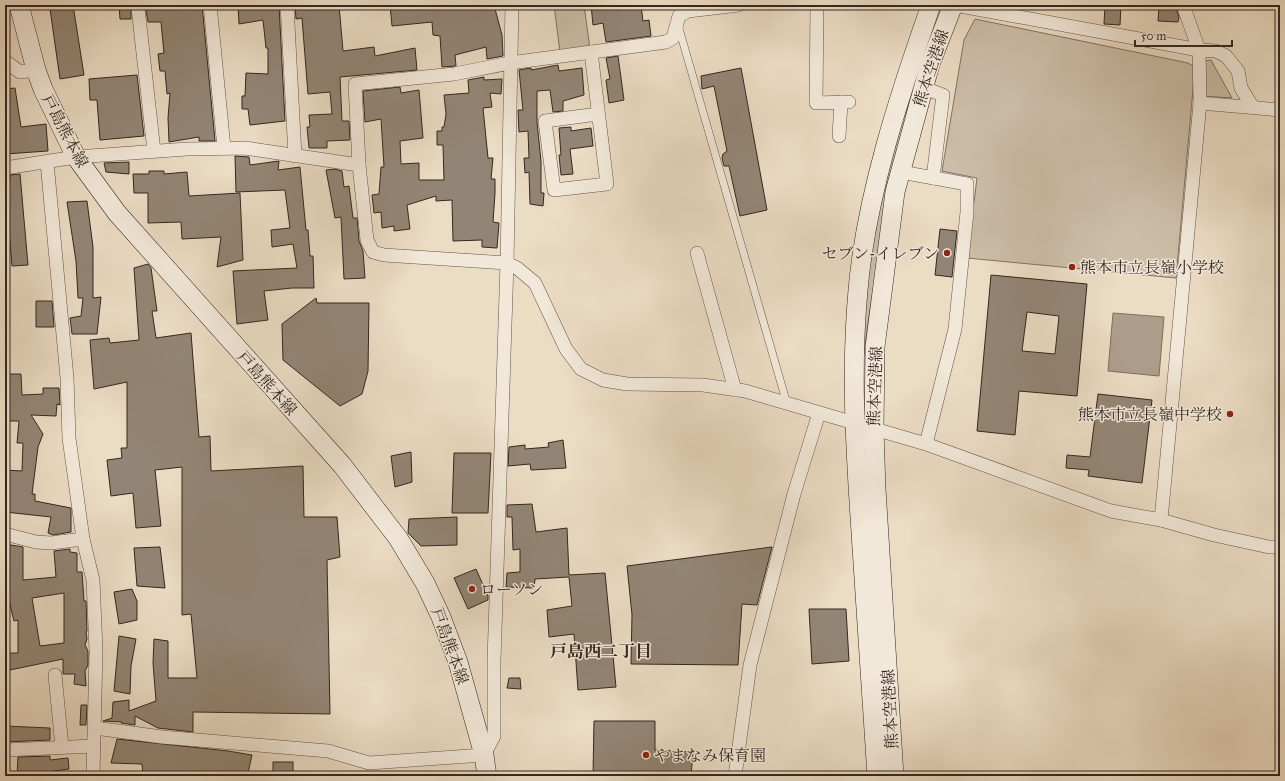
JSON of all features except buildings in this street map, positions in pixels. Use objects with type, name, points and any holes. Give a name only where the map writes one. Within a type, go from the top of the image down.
[{"type":"main road","name":"戸島熊本線","points":[[19,5],[36,70],[43,89],[76,157],[117,213],[342,465],[398,538],[425,583],[441,617],[458,662],[484,755],[487,776]]},
{"type":"main road","name":"熊本空港線","points":[[877,776],[854,423],[854,341],[858,288],[867,224],[894,118],[931,5]]},
{"type":"main road","name":"熊本空港線","points":[[894,776],[874,428],[875,347],[895,192],[930,64],[954,5]]},
{"type":"street","points":[[210,5],[224,148]]},
{"type":"street","points":[[287,5],[295,156]]},
{"type":"street","points":[[95,728],[162,737],[328,751],[369,763],[484,755],[494,736],[494,661],[507,263],[512,5]]},
{"type":"street","points":[[739,5],[688,11],[679,16],[673,38],[666,42],[510,63],[454,74],[356,84],[359,165],[367,240],[373,252],[384,255],[507,263],[517,268],[535,284],[566,349],[581,369],[603,380],[627,384],[704,385],[735,390],[874,428],[926,444],[1111,512],[1161,520],[1214,535],[1269,547],[1280,547]]},
{"type":"street","points":[[817,5],[816,103],[845,102],[840,136]]},
{"type":"street","points":[[954,5],[1199,50],[1216,51],[1226,56],[1238,71],[1241,88],[1252,106]]},
{"type":"street","points":[[1161,520],[1200,103],[1199,50],[1183,5]]},
{"type":"street","points":[[138,8],[154,151]]},
{"type":"street","points":[[591,52],[607,184],[554,190],[546,121],[598,114]]},
{"type":"street","points":[[5,61],[20,72],[36,70]]},
{"type":"street","points":[[924,88],[943,95],[933,178]]},
{"type":"street","points":[[1200,103],[1252,106],[1280,110]]},
{"type":"street","points":[[5,168],[76,157],[154,151],[224,148],[245,148],[359,165]]},
{"type":"street","points":[[47,162],[67,378],[69,438],[83,539],[93,580],[96,651],[93,776]]},
{"type":"street","points":[[901,172],[967,184],[967,212],[955,329],[926,444]]},
{"type":"street","points":[[697,253],[735,390]]},
{"type":"street","points":[[735,776],[750,665],[794,494],[819,413]]},
{"type":"street","points":[[5,534],[36,542],[51,543],[83,539]]},
{"type":"street","points":[[55,675],[62,747]]},
{"type":"street","points":[[5,750],[94,746]]},
{"type":"lane","points":[[678,23],[787,404]]},
{"type":"shaded area","points":[[554,5],[584,5],[590,49],[560,52]]},
{"type":"shaded area","name":"熊本市立長嶺小学校","points":[[975,19],[1188,63],[1195,67],[1176,278],[967,258],[977,178],[942,171],[964,40]]},
{"type":"shaded area","points":[[1211,60],[1232,98],[1202,96],[1205,61]]},
{"type":"shaded area","points":[[913,94],[876,273],[861,381],[866,291],[875,230],[887,171],[901,124]]},
{"type":"shaded area","points":[[1113,313],[1164,317],[1159,376],[1108,371]]},
{"type":"place","name":"セブン-イレブン","points":[[947,253]]},
{"type":"place","name":"熊本市立長嶺小学校","points":[[1072,267]]},
{"type":"place","name":"熊本市立長嶺中学校","points":[[1230,414]]},
{"type":"place","name":"ローソン","points":[[472,589]]},
{"type":"place","name":"やまなみ保育園","points":[[646,755]]},
{"type":"district","name":"戸島西二丁目","points":[[601,651]]}]
